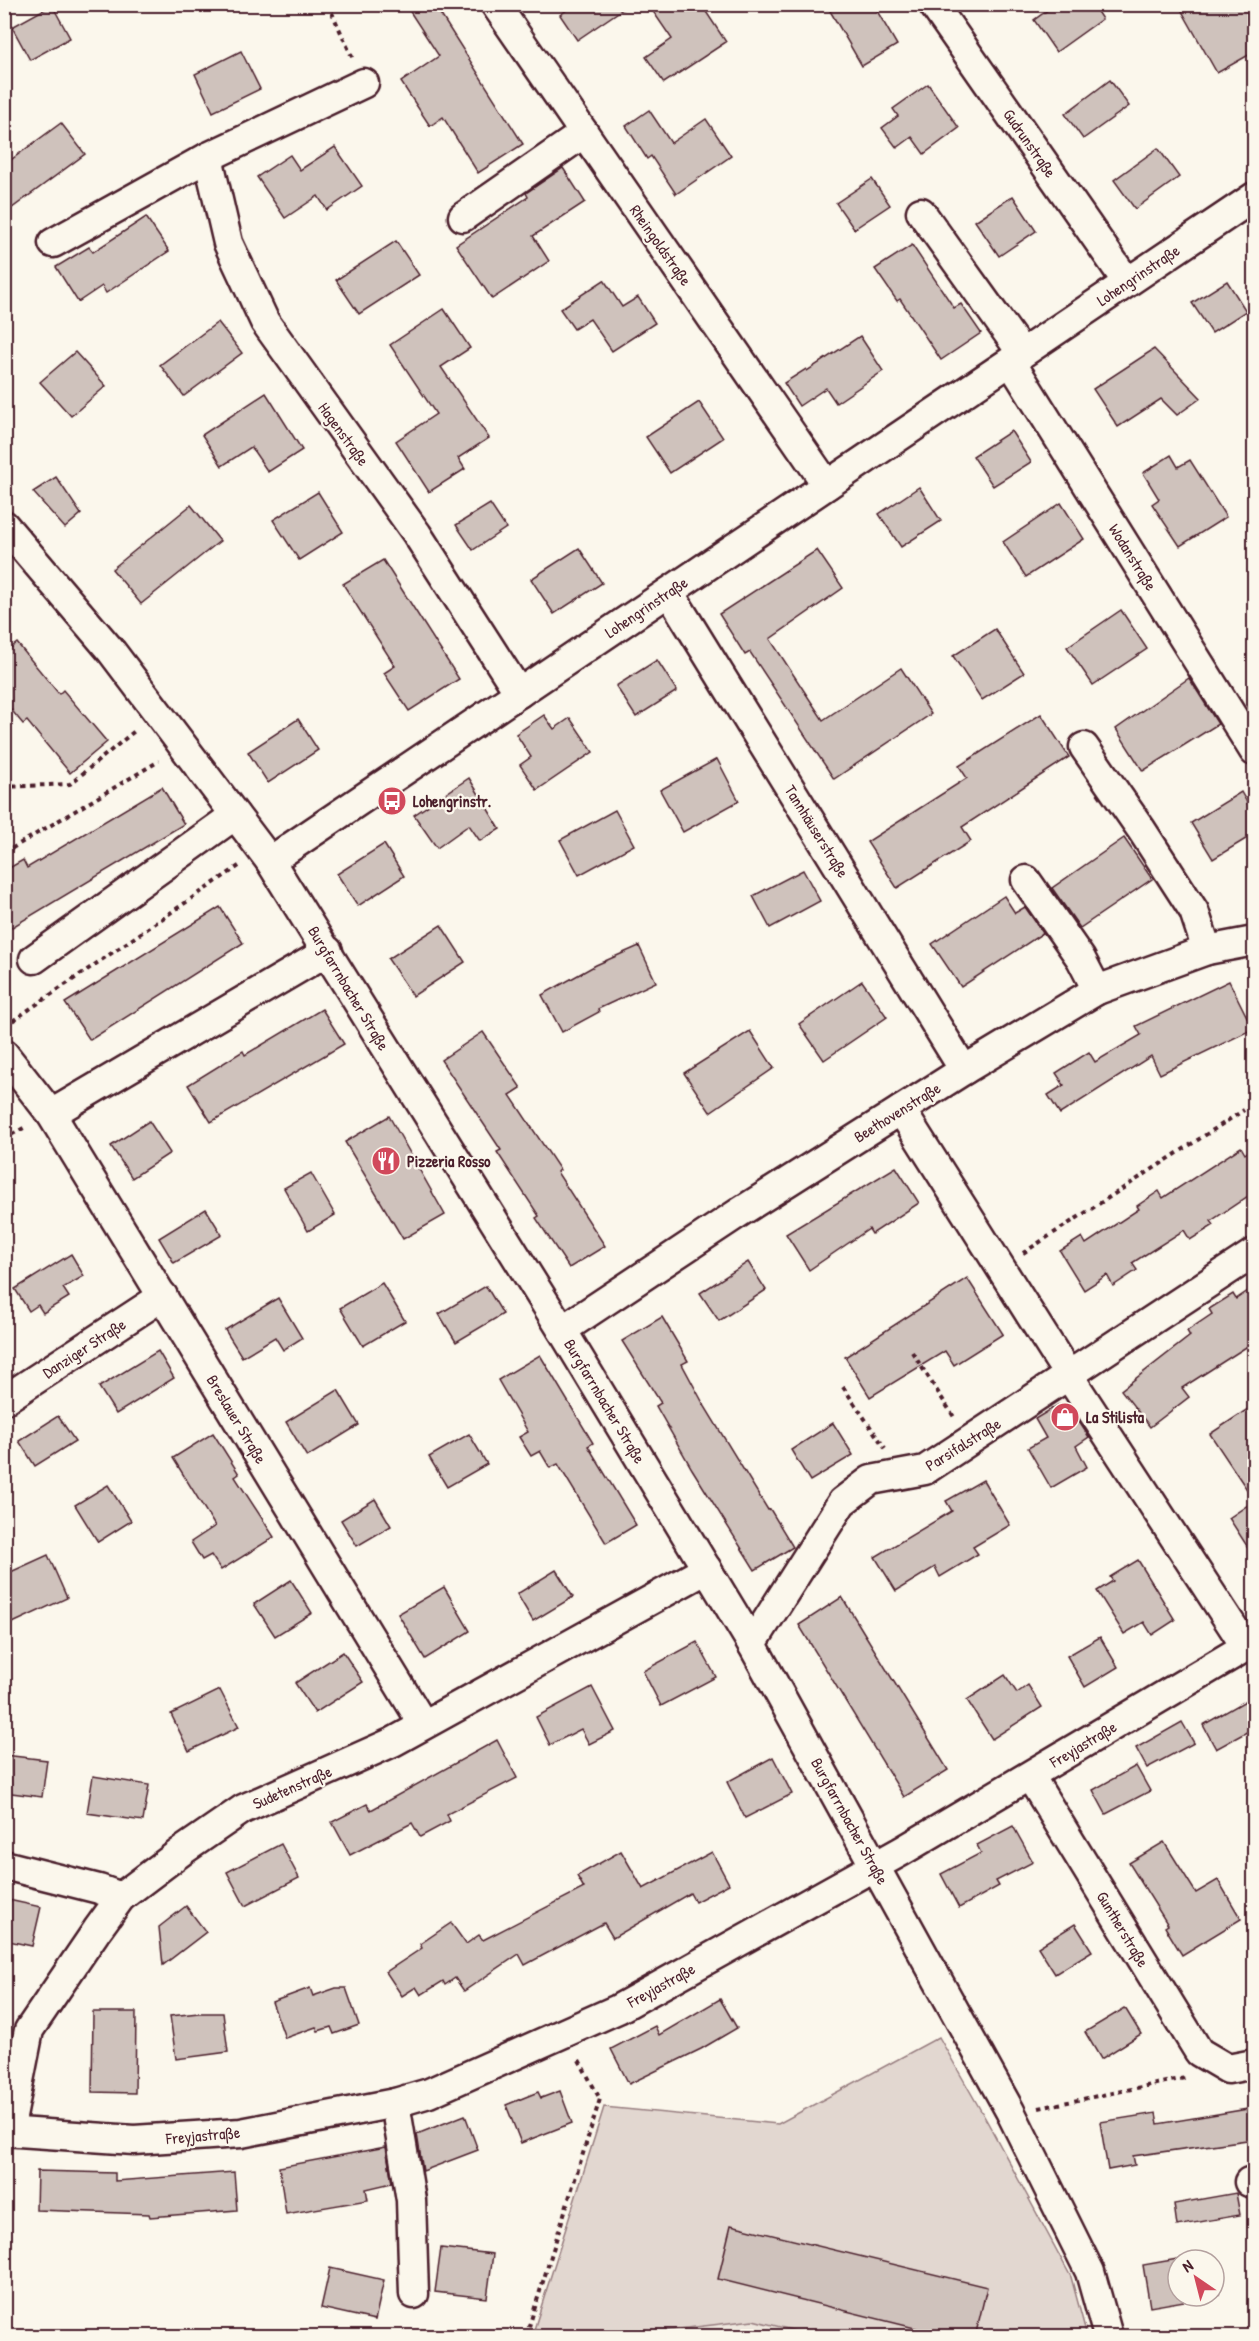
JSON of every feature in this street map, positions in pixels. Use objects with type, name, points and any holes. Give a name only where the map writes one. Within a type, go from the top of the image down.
[{"type":"street","name":"Rheingoldstraße","points":[[495,4],[827,485]]},
{"type":"street","name":"Gudrunstraße","points":[[933,4],[1127,282]]},
{"type":"street","points":[[53,243],[208,157],[364,83]]},
{"type":"street","points":[[463,217],[584,133]]},
{"type":"street","name":"Hagenstraße","points":[[208,157],[228,243],[265,322],[417,534],[519,693]]},
{"type":"street","name":"Lohengrinstraße","points":[[266,856],[519,693],[1254,197]]},
{"type":"street","points":[[921,212],[1016,358]]},
{"type":"street","name":"Wodanstraße","points":[[1016,358],[1254,751]]},
{"type":"street","name":"Burgfarrnbacher Straße","points":[[4,525],[112,651],[266,856],[328,951],[407,1084],[562,1330],[752,1644],[1010,2111],[1090,2272],[1108,2337]]},
{"type":"street","name":"Tannhäuserstraße","points":[[669,592],[964,1070]]},
{"type":"street","points":[[1083,747],[1194,910],[1207,950]]},
{"type":"street","points":[[34,959],[235,815]]},
{"type":"street","points":[[1026,880],[1081,959],[1097,990]]},
{"type":"street","name":"Beethovenstraße","points":[[562,1330],[740,1212],[964,1070],[1097,990],[1207,950],[1254,941]]},
{"type":"street","points":[[51,1114],[328,951]]},
{"type":"street","name":"Breslauer Straße","points":[[4,1054],[51,1114],[423,1724]]},
{"type":"street","points":[[901,1110],[1069,1376],[1250,1645]]},
{"type":"street","name":"Parsifalstraße","points":[[752,1644],[842,1502],[871,1480],[925,1470],[1254,1253]]},
{"type":"street","name":"Danziger Straße","points":[[4,1400],[163,1296]]},
{"type":"street","name":"Sudetenstraße","points":[[7,2131],[29,2030],[121,1897],[243,1809],[393,1742],[707,1569]]},
{"type":"street","name":"Freyjastraße","points":[[7,2131],[134,2140],[241,2133],[394,2103],[429,2093],[618,2009],[875,1866],[1250,1645]]},
{"type":"street","name":"Guntherstraße","points":[[1030,1776],[1199,2052],[1241,2066]]},
{"type":"street","points":[[4,1865],[99,1889],[121,1897]]},
{"type":"street","points":[[394,2103],[411,2200],[414,2294]]},
{"type":"path","points":[[328,4],[364,83]]},
{"type":"path","points":[[4,787],[70,784],[157,712]]},
{"type":"path","points":[[4,852],[183,746]]},
{"type":"path","points":[[4,1027],[266,856]]},
{"type":"path","points":[[1000,1267],[1244,1110]]},
{"type":"path","points":[[912,1352],[968,1440]]},
{"type":"path","points":[[843,1387],[902,1474]]},
{"type":"path","points":[[526,2337],[600,2099],[565,2033]]},
{"type":"path","points":[[1033,2109],[1241,2066]]},
{"type":"path","points":[[4,2205],[7,2131]]},
{"type":"shaded area","points":[[939,2037],[1071,2277],[1087,2336],[815,2336],[753,2320],[622,2336],[532,2336],[604,2107],[778,2124]]},
{"type":"shaded area","points":[[753,2320],[815,2336],[622,2336],[623,2335]]},
{"type":"building","points":[[405,4],[434,4],[523,144],[478,173],[443,117],[430,126],[401,82],[439,56]]},
{"type":"building","points":[[575,4],[630,4],[577,40],[560,15]]},
{"type":"building","points":[[648,4],[701,4],[726,42],[664,83],[646,57],[672,39]]},
{"type":"building","points":[[826,4],[873,4],[897,45],[862,66]]},
{"type":"building","points":[[1056,4],[1092,4],[1102,19],[1056,52],[1034,20]]},
{"type":"building","points":[[1178,4],[1243,4],[1254,25],[1254,52],[1217,73]]},
{"type":"building","points":[[52,5],[70,38],[30,60],[12,27]]},
{"type":"building","points":[[241,51],[260,89],[213,112],[195,74]]},
{"type":"building","points":[[1110,80],[1129,106],[1083,139],[1065,114]]},
{"type":"building","points":[[928,84],[959,128],[924,154],[912,137],[897,148],[882,128],[898,116],[893,109]]},
{"type":"building","points":[[649,110],[671,143],[706,119],[731,156],[676,194],[651,156],[647,159],[626,126]]},
{"type":"building","points":[[61,123],[85,154],[4,214],[4,165]]},
{"type":"building","points":[[335,147],[362,186],[327,210],[318,196],[285,218],[257,177],[290,155],[300,170]]},
{"type":"building","points":[[1158,148],[1179,177],[1135,209],[1114,180]]},
{"type":"building","points":[[563,168],[585,202],[533,236],[549,261],[492,299],[456,245],[528,197],[526,193]]},
{"type":"building","points":[[872,179],[890,205],[854,229],[836,203]]},
{"type":"building","points":[[1013,196],[1036,231],[999,256],[975,221]]},
{"type":"building","points":[[146,217],[169,251],[106,293],[102,286],[78,302],[56,267],[89,247],[93,252]]},
{"type":"building","points":[[396,241],[419,275],[359,314],[336,280]]},
{"type":"building","points":[[912,245],[954,308],[961,304],[981,333],[941,360],[900,299],[897,301],[875,269]]},
{"type":"building","points":[[604,280],[622,307],[638,297],[655,323],[612,351],[590,319],[574,329],[560,309]]},
{"type":"building","points":[[1227,281],[1246,311],[1212,333],[1192,303]]},
{"type":"building","points":[[444,309],[470,348],[441,367],[489,438],[458,458],[465,469],[429,492],[396,441],[436,414],[390,345]]},
{"type":"building","points":[[218,322],[242,353],[184,396],[160,365]]},
{"type":"building","points":[[860,336],[883,371],[836,403],[826,388],[799,406],[784,383],[806,369],[807,371]]},
{"type":"building","points":[[1154,349],[1201,398],[1177,415],[1161,399],[1118,427],[1093,389]]},
{"type":"building","points":[[75,352],[106,386],[71,416],[40,382]]},
{"type":"building","points":[[266,393],[302,450],[268,472],[251,447],[222,466],[202,435]]},
{"type":"building","points":[[699,402],[723,438],[670,473],[646,437]]},
{"type":"building","points":[[1011,431],[1031,462],[993,486],[973,456]]},
{"type":"building","points":[[1171,455],[1178,467],[1190,460],[1226,517],[1180,546],[1152,504],[1159,499],[1143,473]]},
{"type":"building","points":[[56,477],[81,514],[65,528],[33,492]]},
{"type":"building","points":[[919,487],[941,521],[901,547],[879,514]]},
{"type":"building","points":[[318,492],[343,532],[299,560],[273,520]]},
{"type":"building","points":[[1061,503],[1084,539],[1026,577],[1003,542]]},
{"type":"building","points":[[490,504],[506,528],[473,550],[456,525]]},
{"type":"building","points":[[191,505],[220,541],[141,604],[112,569]]},
{"type":"building","points":[[579,548],[602,583],[554,614],[531,579]]},
{"type":"building","points":[[817,550],[843,588],[770,639],[823,720],[901,668],[931,714],[834,779],[750,652],[745,655],[719,614]]},
{"type":"building","points":[[383,560],[459,679],[409,711],[384,673],[395,666],[343,584]]},
{"type":"building","points":[[1121,610],[1147,649],[1093,685],[1067,647]]},
{"type":"building","points":[[995,629],[1024,673],[982,700],[953,656]]},
{"type":"building","points":[[17,643],[59,694],[63,690],[107,742],[70,773],[27,721],[23,724],[4,701],[4,653]]},
{"type":"building","points":[[657,660],[677,691],[636,717],[616,686]]},
{"type":"building","points":[[1189,678],[1218,724],[1143,771],[1116,729]]},
{"type":"building","points":[[1041,714],[1069,757],[962,827],[971,841],[897,888],[867,842],[967,778],[959,766]]},
{"type":"building","points":[[544,715],[554,729],[570,718],[593,752],[537,790],[520,765],[531,757],[516,734]]},
{"type":"building","points":[[298,719],[318,750],[268,783],[248,752]]},
{"type":"building","points":[[717,759],[739,801],[683,832],[660,790]]},
{"type":"building","points":[[469,778],[500,829],[480,841],[469,825],[437,848],[414,815]]},
{"type":"building","points":[[162,787],[184,824],[4,932],[4,871],[23,860],[27,868]]},
{"type":"building","points":[[1241,792],[1254,815],[1254,834],[1213,859],[1191,823]]},
{"type":"building","points":[[615,810],[634,845],[579,875],[560,840]]},
{"type":"building","points":[[1124,838],[1152,879],[1080,928],[1052,888]]},
{"type":"building","points":[[384,844],[404,876],[358,906],[337,874]]},
{"type":"building","points":[[803,870],[820,901],[770,928],[753,896]]},
{"type":"building","points":[[1004,896],[1015,913],[1025,907],[1043,933],[961,987],[932,944]]},
{"type":"building","points":[[220,907],[243,943],[90,1040],[65,1003]]},
{"type":"building","points":[[441,925],[465,962],[413,996],[388,959]]},
{"type":"building","points":[[639,946],[656,982],[598,1009],[599,1012],[562,1032],[542,995],[596,965]]},
{"type":"building","points":[[862,981],[887,1017],[824,1060],[799,1024]]},
{"type":"building","points":[[1229,981],[1253,1029],[1160,1074],[1151,1056],[1060,1114],[1048,1095],[1064,1085],[1056,1073],[1089,1052],[1095,1062],[1141,1035],[1136,1026]]},
{"type":"building","points":[[322,1009],[344,1044],[211,1122],[188,1085],[243,1051],[245,1055]]},
{"type":"building","points":[[750,1031],[774,1068],[710,1112],[684,1073]]},
{"type":"building","points":[[483,1032],[521,1088],[510,1095],[560,1170],[557,1172],[605,1246],[569,1268],[536,1218],[539,1216],[497,1152],[501,1150],[441,1060]]},
{"type":"building","name":"Pizzeria Rosso","points":[[389,1116],[445,1215],[403,1239],[345,1142]]},
{"type":"building","points":[[149,1121],[170,1153],[132,1178],[111,1146]]},
{"type":"building","points":[[1241,1147],[1245,1154],[1254,1147],[1254,1192],[1211,1221],[1214,1225],[1190,1240],[1184,1230],[1132,1263],[1137,1270],[1113,1286],[1107,1275],[1084,1290],[1060,1251],[1082,1237],[1086,1244],[1139,1209],[1137,1206],[1159,1191],[1163,1198]]},
{"type":"building","points":[[896,1167],[919,1203],[872,1234],[869,1229],[809,1270],[786,1234]]},
{"type":"building","points":[[311,1173],[335,1215],[308,1231],[284,1188]]},
{"type":"building","points":[[206,1209],[222,1235],[174,1263],[159,1238]]},
{"type":"building","points":[[71,1254],[84,1276],[63,1288],[69,1297],[43,1313],[38,1305],[29,1311],[15,1289]]},
{"type":"building","points":[[748,1262],[766,1290],[719,1321],[700,1293]]},
{"type":"building","points":[[967,1278],[1003,1334],[954,1365],[945,1351],[870,1397],[845,1357]]},
{"type":"building","points":[[382,1283],[405,1321],[363,1346],[340,1308]]},
{"type":"building","points":[[486,1286],[503,1314],[456,1342],[439,1314]]},
{"type":"building","points":[[1254,1287],[1254,1342],[1182,1388],[1189,1397],[1150,1427],[1121,1390],[1190,1336],[1187,1331],[1212,1314],[1209,1309],[1233,1294],[1236,1299]]},
{"type":"building","points":[[278,1298],[302,1338],[283,1350],[275,1337],[242,1357],[225,1330]]},
{"type":"building","points":[[662,1317],[688,1361],[682,1364],[704,1405],[793,1547],[755,1570],[692,1469],[656,1406],[661,1403],[622,1341]]},
{"type":"building","points":[[158,1351],[174,1378],[116,1414],[99,1387]]},
{"type":"building","points":[[540,1355],[593,1443],[588,1446],[636,1525],[606,1543],[558,1464],[550,1468],[540,1451],[531,1456],[519,1437],[528,1432],[498,1380]]},
{"type":"building","points":[[338,1390],[359,1425],[307,1457],[286,1422]]},
{"type":"building","points":[[1058,1405],[1070,1408],[1089,1437],[1076,1446],[1087,1467],[1051,1488],[1028,1448],[1046,1438],[1035,1419]]},
{"type":"building","points":[[1254,1405],[1254,1500],[1210,1434]]},
{"type":"building","points":[[58,1416],[75,1441],[35,1466],[19,1441]]},
{"type":"building","points":[[833,1423],[853,1455],[810,1481],[791,1450]]},
{"type":"building","points":[[213,1433],[239,1474],[235,1477],[274,1537],[221,1570],[211,1555],[202,1560],[191,1542],[215,1526],[173,1458]]},
{"type":"building","points":[[469,1434],[487,1464],[447,1487],[429,1457]]},
{"type":"building","points":[[983,1480],[1010,1525],[973,1547],[978,1554],[940,1577],[935,1567],[896,1591],[875,1557],[952,1511],[946,1501]]},
{"type":"building","points":[[108,1485],[131,1521],[98,1542],[75,1505]]},
{"type":"building","points":[[375,1499],[391,1526],[357,1546],[341,1520]]},
{"type":"building","points":[[1254,1501],[1254,1557],[1229,1518]]},
{"type":"building","points":[[48,1555],[67,1598],[4,1627],[4,1575]]},
{"type":"building","points":[[1138,1560],[1175,1620],[1152,1635],[1144,1622],[1124,1634],[1097,1591],[1113,1581],[1110,1577]]},
{"type":"building","points":[[556,1570],[573,1597],[533,1621],[517,1594]]},
{"type":"building","points":[[291,1580],[312,1613],[275,1636],[254,1604]]},
{"type":"building","points":[[444,1587],[470,1631],[425,1659],[398,1614]]},
{"type":"building","points":[[842,1597],[948,1770],[904,1797],[799,1625]]},
{"type":"building","points":[[1100,1637],[1118,1667],[1085,1687],[1067,1656]]},
{"type":"building","points":[[697,1642],[716,1677],[661,1706],[643,1671]]},
{"type":"building","points":[[343,1652],[363,1682],[315,1713],[295,1683]]},
{"type":"building","points":[[1005,1675],[1017,1693],[1028,1685],[1042,1707],[992,1739],[967,1700]]},
{"type":"building","points":[[592,1687],[615,1731],[589,1744],[581,1729],[550,1745],[536,1717]]},
{"type":"building","points":[[220,1690],[239,1727],[189,1751],[171,1714]]},
{"type":"building","points":[[1254,1696],[1254,1728],[1216,1749],[1203,1725]]},
{"type":"building","points":[[1182,1722],[1194,1743],[1147,1768],[1136,1748]]},
{"type":"building","points":[[497,1740],[517,1778],[447,1814],[450,1821],[420,1837],[412,1823],[350,1855],[332,1822],[367,1804],[371,1810]]},
{"type":"building","points":[[4,1755],[47,1760],[42,1797],[4,1792]]},
{"type":"building","points":[[773,1757],[792,1794],[745,1818],[727,1782]]},
{"type":"building","points":[[1136,1766],[1150,1791],[1106,1814],[1093,1790]]},
{"type":"building","points":[[93,1776],[149,1785],[143,1821],[87,1813]]},
{"type":"building","points":[[1013,1826],[1033,1862],[996,1881],[999,1886],[959,1908],[941,1874],[981,1853],[977,1845]]},
{"type":"building","points":[[1164,1842],[1196,1893],[1218,1880],[1241,1919],[1182,1955],[1165,1927],[1168,1925],[1129,1863]]},
{"type":"building","points":[[281,1844],[299,1878],[245,1906],[227,1872]]},
{"type":"building","points":[[621,1851],[643,1889],[712,1852],[729,1884],[695,1902],[690,1893],[613,1938],[604,1923],[525,1965],[519,1954],[464,1991],[455,1978],[445,1985],[443,1981],[421,1995],[416,1987],[402,1996],[386,1972],[422,1948],[420,1944],[451,1923],[466,1944],[479,1935],[483,1940],[584,1888],[577,1876]]},
{"type":"building","points":[[4,1899],[41,1907],[32,1946],[4,1940]]},
{"type":"building","points":[[186,1906],[206,1932],[163,1965],[159,1927]]},
{"type":"building","points":[[1075,1924],[1092,1951],[1055,1974],[1038,1947]]},
{"type":"building","points":[[310,1988],[313,1996],[336,1988],[346,1988],[359,2025],[334,2034],[331,2027],[318,2031],[316,2027],[285,2038],[272,2002]]},
{"type":"building","points":[[720,1999],[737,2028],[701,2049],[629,2084],[611,2049],[655,2026],[659,2035]]},
{"type":"building","points":[[1125,2008],[1141,2034],[1101,2059],[1085,2032]]},
{"type":"building","points":[[93,2012],[136,2012],[135,2093],[92,2092]]},
{"type":"building","points":[[223,2013],[228,2052],[176,2059],[170,2016]]},
{"type":"building","points":[[560,2091],[572,2123],[521,2143],[506,2105],[538,2092],[541,2098]]},
{"type":"building","points":[[1254,2108],[1254,2139],[1133,2156],[1135,2165],[1108,2170],[1100,2122],[1156,2113],[1158,2124]]},
{"type":"building","points":[[465,2115],[478,2150],[423,2171],[417,2134]]},
{"type":"building","points":[[386,2147],[392,2183],[366,2189],[368,2200],[286,2214],[279,2167]]},
{"type":"building","points":[[37,2171],[115,2173],[115,2181],[234,2172],[237,2210],[150,2217],[149,2214],[36,2210]]},
{"type":"building","points":[[1236,2193],[1240,2215],[1177,2226],[1174,2204]]},
{"type":"building","points":[[731,2225],[987,2287],[975,2337],[951,2337],[718,2279]]},
{"type":"building","points":[[441,2248],[493,2254],[487,2298],[435,2292]]},
{"type":"building","points":[[1166,2261],[1166,2304],[1150,2307],[1143,2265]]},
{"type":"building","points":[[330,2268],[384,2280],[375,2320],[321,2308]]},
{"type":"place","name":"Lohengrinstr.","points":[[392,801]]},
{"type":"place","name":"Pizzeria Rosso","points":[[386,1161]]},
{"type":"place","name":"La Stilista","points":[[1065,1417]]}]
